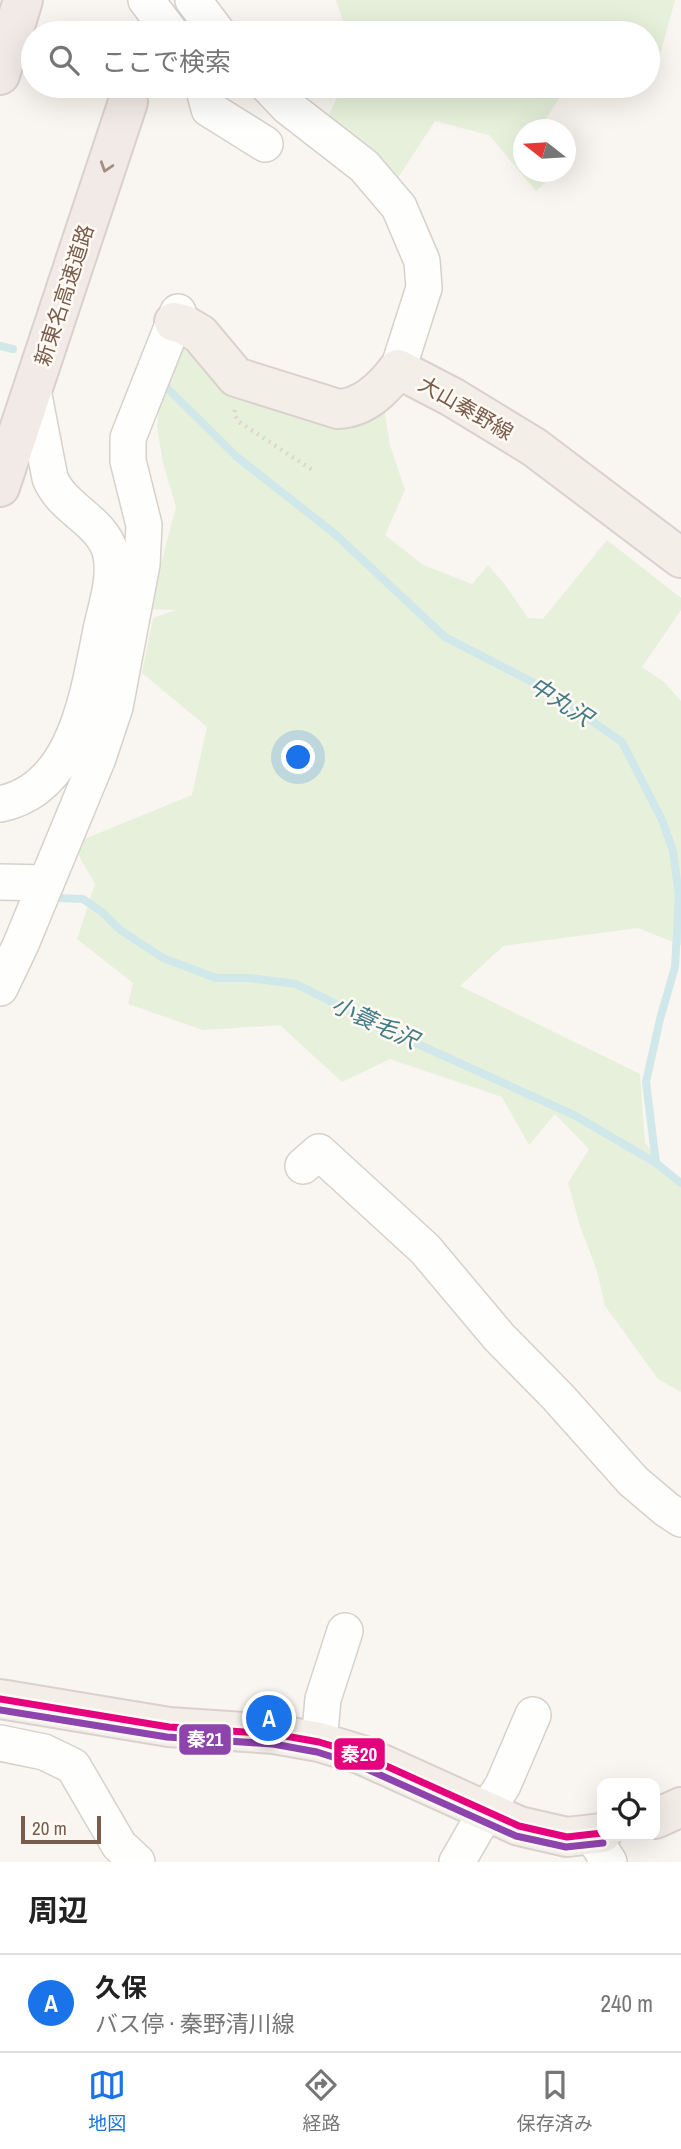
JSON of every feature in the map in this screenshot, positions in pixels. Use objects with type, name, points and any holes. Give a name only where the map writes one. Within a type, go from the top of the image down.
[{"type":"highway","points":[[0,75],[23,0]]},
{"type":"highway","name":"新東名高速道路","points":[[0,487],[128,102]]},
{"type":"main road","name":"大山秦野線","points":[[176,317],[200,334],[236,377],[338,409],[354,409],[377,393],[398,369],[452,397],[534,447],[681,558]]},
{"type":"main road","points":[[0,1699],[169,1727],[274,1734],[319,1742],[362,1755],[519,1826],[601,1843]]},
{"type":"main road","points":[[660,1817],[681,1807]]},
{"type":"street","points":[[146,0],[162,21]]},
{"type":"street","points":[[193,0],[209,21]]},
{"type":"street","points":[[206,98],[209,109],[265,144]]},
{"type":"street","points":[[279,98],[364,166],[399,207],[422,261],[424,288],[398,369]]},
{"type":"street","points":[[0,804],[18,799],[38,787],[73,740],[85,702],[142,564],[144,525],[128,461],[128,438],[176,317]]},
{"type":"street","points":[[0,988],[98,758],[114,707],[117,623],[111,581],[111,554],[100,531],[54,489],[33,390]]},
{"type":"street","points":[[0,882],[46,883]]},
{"type":"street","points":[[303,1166],[319,1152],[425,1249],[499,1337],[558,1397],[633,1481],[681,1519]]},
{"type":"street","points":[[319,1742],[323,1699],[345,1631]]},
{"type":"street","points":[[457,1862],[486,1810],[503,1786],[533,1715]]},
{"type":"street","points":[[0,1743],[44,1752],[73,1766],[119,1845],[137,1862]]},
{"type":"path","points":[[236,405],[234,414],[239,422],[314,471]]},
{"type":"green space","points":[[336,0],[675,0],[660,55],[660,21],[343,21]]},
{"type":"green space","points":[[337,98],[559,98],[546,119],[513,119],[513,164],[489,135],[435,121],[394,184],[324,124]]},
{"type":"green space","points":[[528,182],[546,182],[536,191]]},
{"type":"green space","points":[[180,334],[236,377],[382,396],[390,445],[405,490],[385,535],[423,565],[472,584],[488,565],[528,618],[543,619],[607,540],[681,598],[681,610],[642,667],[664,682],[681,701],[681,945],[638,928],[503,946],[460,986],[640,1074],[645,1143],[681,1186],[681,1392],[658,1379],[605,1306],[597,1271],[568,1183],[589,1149],[555,1114],[529,1145],[502,1097],[390,1059],[342,1082],[280,1025],[203,1030],[128,1004],[133,983],[77,939],[95,884],[72,844],[192,795],[207,727],[142,673],[153,618],[176,610],[149,609],[176,507],[163,463],[157,427],[164,372]]},
{"type":"waterway","name":"中丸沢","points":[[0,346],[13,349]]},
{"type":"waterway","name":"中丸沢","points":[[165,386],[237,457],[335,534],[445,637],[546,689],[622,742],[662,820],[673,851],[679,896],[675,967],[646,1082],[656,1163]]},
{"type":"waterway","name":"小蓑毛沢","points":[[59,898],[83,899],[102,912],[119,929],[163,958],[216,978],[249,978],[296,984],[400,1036],[574,1115],[656,1163],[681,1183]]},
{"type":"transit line","name":"秦20","points":[[0,1699],[169,1727],[274,1734],[319,1742],[362,1755],[519,1826],[567,1837],[597,1834]]},
{"type":"transit line","name":"秦21","points":[[0,1710],[167,1737],[273,1744],[317,1752],[358,1765],[516,1836],[566,1847],[603,1843]]},
{"type":"place","name":"久保","points":[[269,1718]]}]
